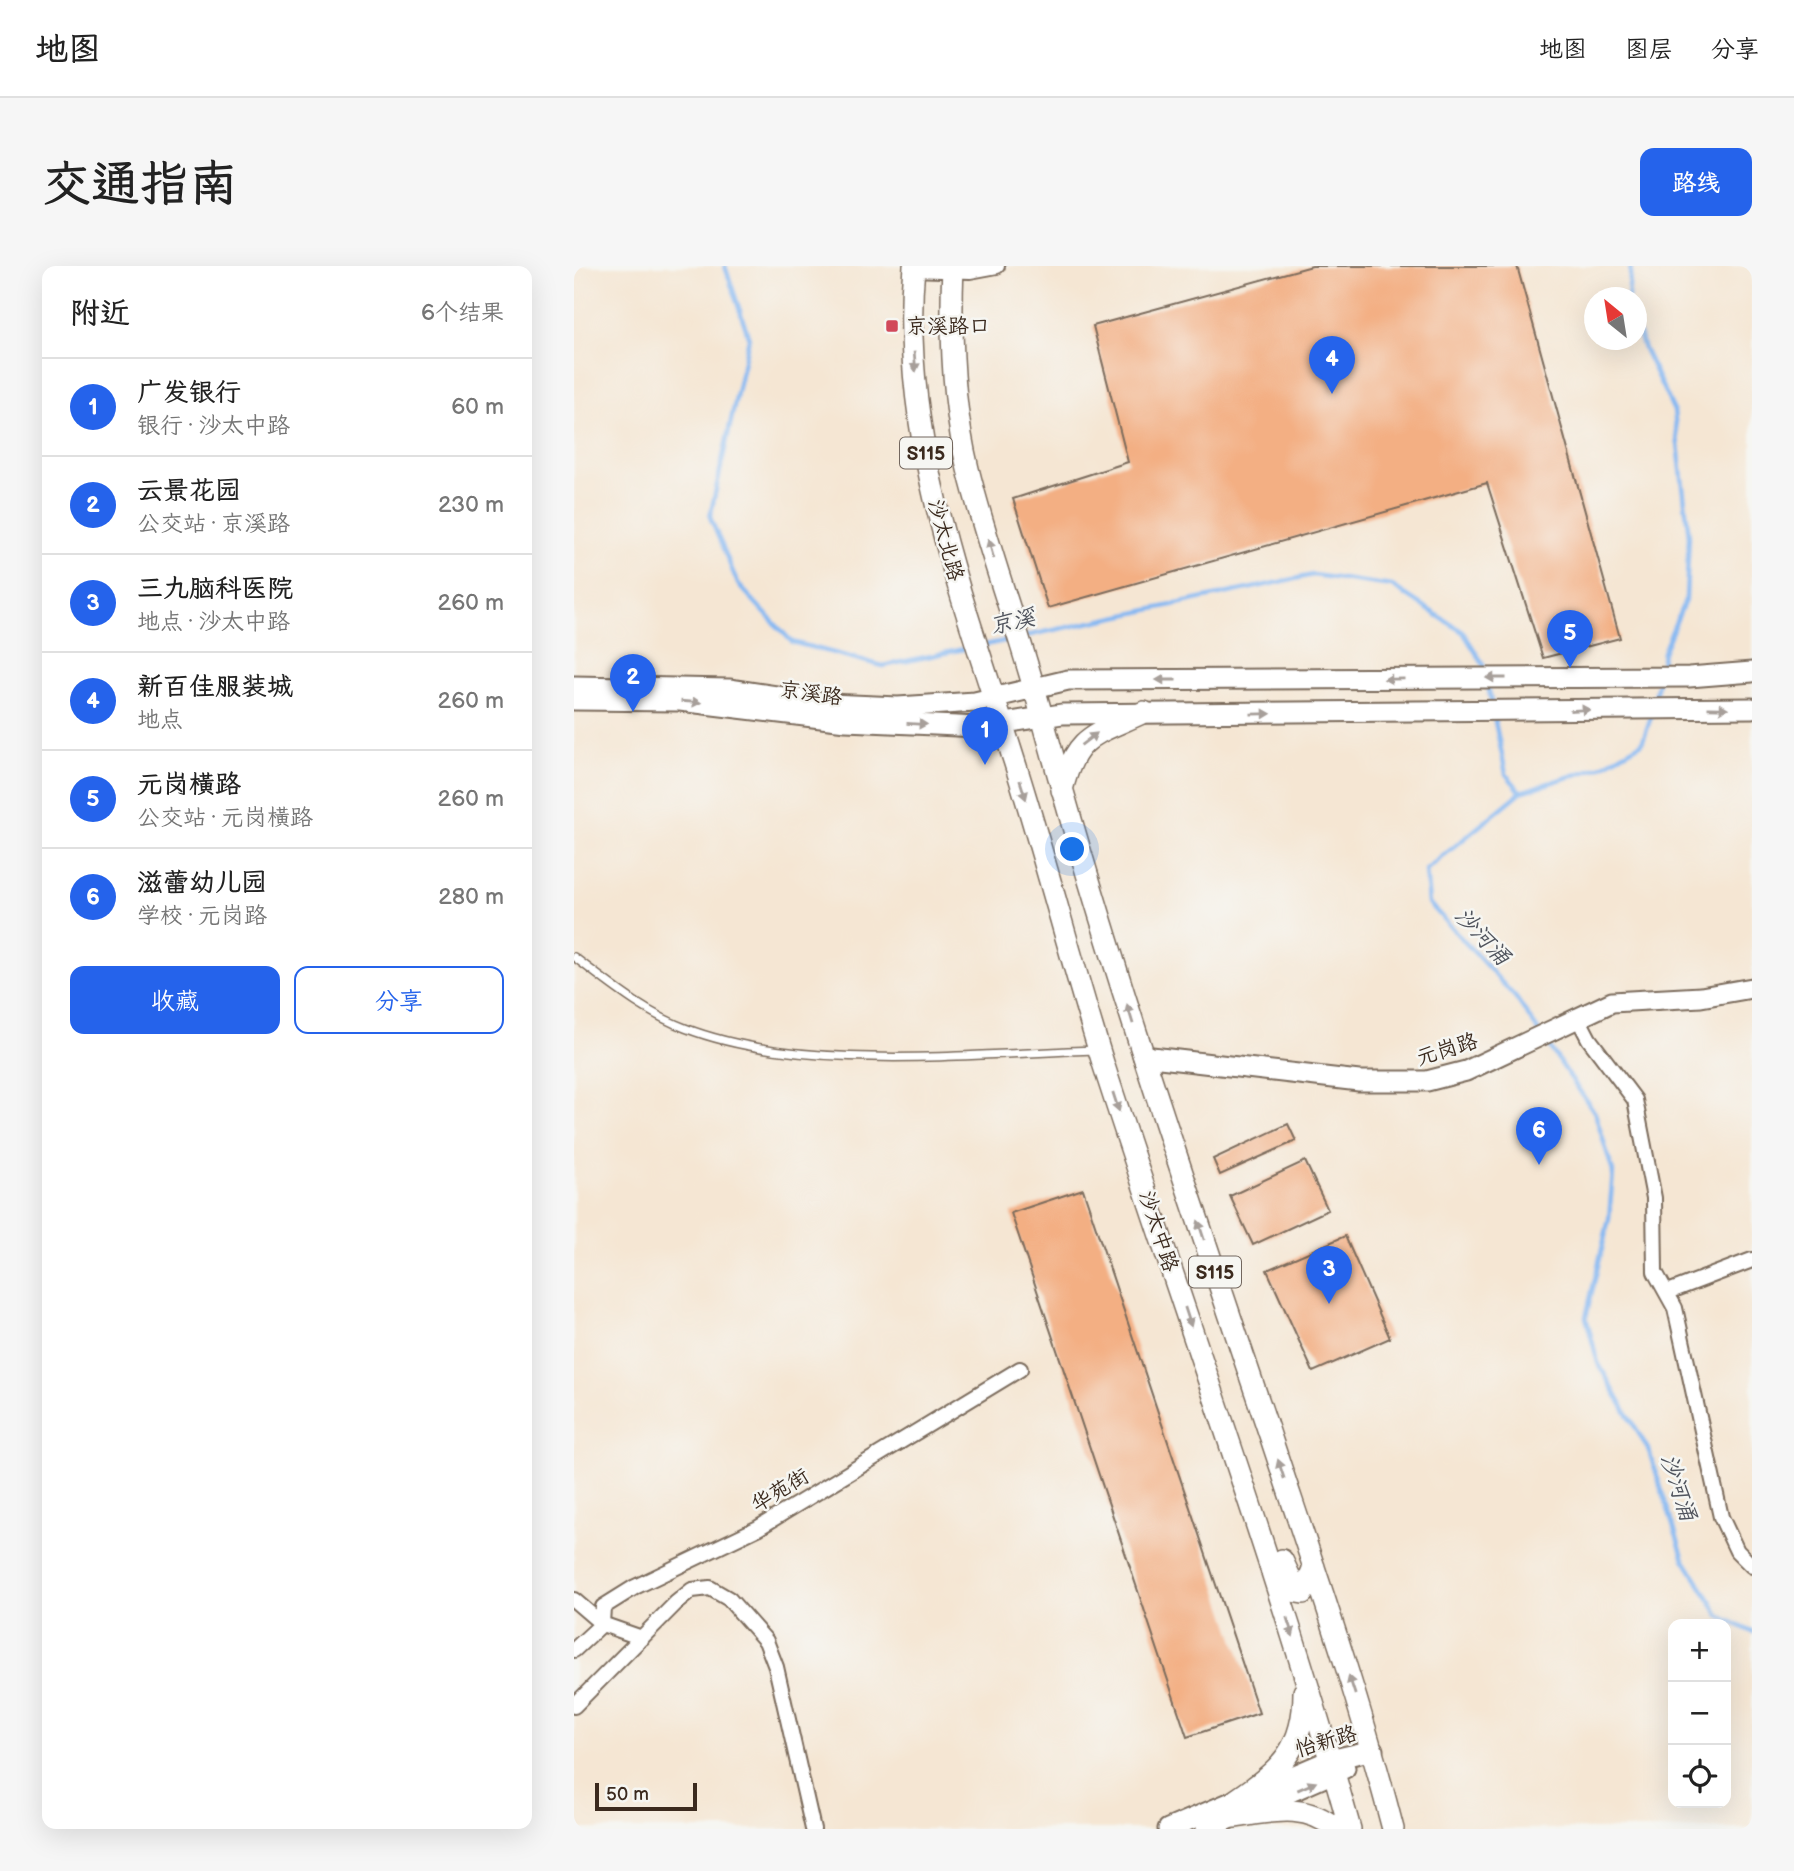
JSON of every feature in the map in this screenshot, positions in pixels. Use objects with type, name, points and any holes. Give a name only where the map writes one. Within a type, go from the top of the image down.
[{"type":"main road","name":"沙太北路","points":[[914,268],[914,359],[927,457],[938,513],[1002,725]]},
{"type":"main road","name":"沙太北路","points":[[953,269],[951,330],[956,401],[968,467],[1042,717]]},
{"type":"main road","name":"京溪路","points":[[574,686],[729,689],[859,706],[937,705],[993,697],[1069,680],[1689,677],[1752,673]]},
{"type":"main road","points":[[1218,715],[1209,704],[1211,693],[1254,680]]},
{"type":"main road","name":"京溪路","points":[[574,701],[680,701],[846,721],[979,727],[1042,717],[1144,712],[1218,715],[1539,712],[1622,707],[1752,708]]},
{"type":"main road","points":[[1062,792],[1069,763],[1081,745],[1102,730],[1144,712]]},
{"type":"main road","name":"沙太中路","points":[[1042,717],[1062,792],[1143,1056],[1373,1750]]},
{"type":"main road","name":"沙太中路","points":[[1002,725],[1100,1050],[1304,1672],[1350,1829]]},
{"type":"main road","name":"元岗路","points":[[1143,1056],[1359,1081],[1405,1083],[1466,1071],[1570,1019],[1626,999],[1701,997],[1752,988]]},
{"type":"main road","points":[[1256,1525],[1277,1546],[1297,1592],[1303,1592],[1307,1588],[1314,1567]]},
{"type":"main road","points":[[1235,1808],[1270,1776],[1294,1748],[1304,1710],[1304,1672]]},
{"type":"main road","name":"怡新路","points":[[1168,1829],[1235,1808],[1373,1750]]},
{"type":"main road","name":"S115","points":[[1373,1750],[1393,1829]]},
{"type":"main road","points":[[1235,1808],[1300,1811],[1336,1829]]},
{"type":"main road","name":"怡新路","points":[[1206,1829],[1235,1808]]},
{"type":"street","points":[[914,268],[997,266]]},
{"type":"street","points":[[1570,1019],[1635,1100],[1654,1198],[1655,1272],[1675,1308],[1721,1517],[1737,1551],[1752,1566]]},
{"type":"street","points":[[1668,1292],[1752,1260]]},
{"type":"street","name":"华苑街","points":[[574,1650],[602,1624],[603,1607],[635,1587],[758,1528],[1020,1369]]},
{"type":"street","points":[[574,1706],[692,1590],[710,1588],[729,1599],[770,1651],[813,1829]]},
{"type":"street","points":[[574,1600],[602,1624],[642,1638]]},
{"type":"lane","points":[[574,957],[610,987],[667,1020],[686,1029],[746,1044],[826,1056],[1100,1050]]},
{"type":"building","points":[[1312,266],[1517,266],[1620,638],[1543,658],[1487,483],[1048,608],[1013,499],[1128,462],[1093,326]]},
{"type":"building","points":[[1288,1124],[1296,1141],[1220,1175],[1213,1159]]},
{"type":"building","points":[[1305,1161],[1328,1210],[1253,1245],[1230,1196]]},
{"type":"building","points":[[1083,1189],[1259,1713],[1187,1737],[1011,1213]]},
{"type":"building","points":[[1345,1236],[1390,1338],[1313,1372],[1267,1270]]},
{"type":"waterway","name":"京溪","points":[[725,266],[749,338],[710,517],[738,584],[792,642],[883,666],[973,647]]},
{"type":"waterway","name":"沙河涌","points":[[1629,287],[1631,266]]},
{"type":"waterway","name":"沙河涌","points":[[1644,350],[1674,411],[1689,536],[1686,598],[1663,652],[1660,671]]},
{"type":"waterway","name":"京溪","points":[[1026,636],[1313,575],[1392,586],[1463,632],[1483,664],[1485,674]]},
{"type":"waterway","name":"京溪","points":[[985,645],[1014,639]]},
{"type":"waterway","name":"京溪","points":[[1487,682],[1492,705]]},
{"type":"waterway","name":"沙河涌","points":[[1654,702],[1658,683]]},
{"type":"waterway","name":"沙河涌","points":[[1539,1032],[1516,998],[1429,903],[1426,870],[1521,792],[1600,767],[1642,743],[1652,714]]},
{"type":"waterway","name":"京溪","points":[[1494,717],[1506,774],[1521,792]]},
{"type":"waterway","name":"沙河涌","points":[[1544,1039],[1595,1113],[1613,1172],[1609,1219],[1586,1317],[1598,1363],[1649,1451],[1684,1559],[1720,1616],[1752,1632]]},
{"type":"place","name":"京溪路口","points":[[892,326]]},
{"type":"place","name":"新百佳服装城","points":[[1332,394]]},
{"type":"place","name":"元岗横路","points":[[1570,668]]},
{"type":"place","name":"云景花园","points":[[633,712]]},
{"type":"place","name":"广发银行","points":[[985,765]]},
{"type":"place","name":"滋蕾幼儿园","points":[[1539,1165]]},
{"type":"place","name":"三九脑科医院","points":[[1329,1304]]}]
